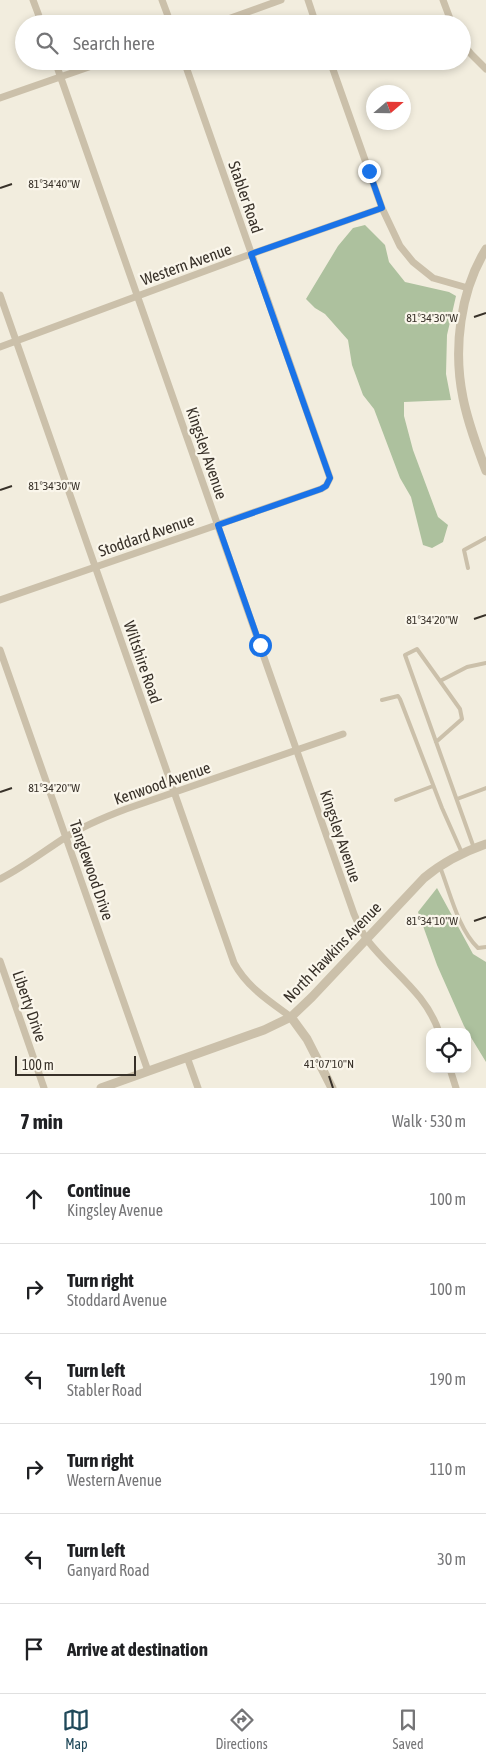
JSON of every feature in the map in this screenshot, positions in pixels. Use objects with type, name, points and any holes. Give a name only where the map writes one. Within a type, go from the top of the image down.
[{"type":"street","points":[[33,0],[39,15]]},
{"type":"street","points":[[162,0],[168,15]]},
{"type":"street","points":[[239,15],[281,0]]},
{"type":"street","points":[[308,0],[313,15]]},
{"type":"street","points":[[443,0],[449,15]]},
{"type":"street","points":[[471,54],[486,69]]},
{"type":"street","name":"Kingsley Avenue","points":[[58,70],[354,914],[366,940],[417,992],[431,1013],[437,1028]]},
{"type":"street","points":[[0,98],[80,70]]},
{"type":"street","name":"Stabler Road","points":[[187,70],[328,472],[330,478],[327,483]]},
{"type":"street","points":[[333,70],[382,208],[400,246],[413,262],[433,278],[468,288]]},
{"type":"street","name":"Western Avenue","points":[[0,347],[251,254],[382,208]]},
{"type":"street","points":[[486,249],[468,288],[459,346],[461,384],[467,416],[486,471]]},
{"type":"street","name":"Wiltshire Road","points":[[0,295],[234,963],[244,979],[254,989],[291,1017]]},
{"type":"street","name":"Stoddard Avenue","points":[[0,600],[321,489],[327,483]]},
{"type":"street","name":"Tanglewood Drive","points":[[0,650],[148,1071]]},
{"type":"street","name":"Kenwood Avenue","points":[[0,879],[91,823],[343,734]]},
{"type":"street","name":"North Hawkins Avenue","points":[[101,1088],[264,1030],[291,1017],[312,998],[424,878],[440,865],[462,853],[486,844]]},
{"type":"street","name":"Liberty Drive","points":[[0,961],[44,1088]]},
{"type":"street","points":[[291,1017],[307,1039],[332,1088]]},
{"type":"street","points":[[187,1057],[198,1088]]},
{"type":"street","points":[[451,1073],[456,1088]]},
{"type":"lane","points":[[468,568],[464,550],[486,538]]},
{"type":"lane","points":[[436,742],[462,718],[460,710],[417,649],[405,655],[436,742],[457,800],[474,848]]},
{"type":"lane","points":[[440,681],[467,667],[486,663]]},
{"type":"lane","points":[[382,700],[398,696],[400,699],[433,786],[462,853]]},
{"type":"lane","points":[[396,800],[433,786]]},
{"type":"lane","points":[[457,800],[486,788]]},
{"type":"lane","points":[[440,865],[461,922],[469,938],[478,948],[486,947]]},
{"type":"green space","points":[[365,225],[385,245],[389,262],[405,282],[449,292],[456,296],[447,335],[446,374],[451,400],[404,402],[404,416],[413,450],[438,517],[448,525],[443,542],[432,548],[423,545],[411,497],[400,478],[374,409],[363,395],[352,365],[348,340],[325,314],[306,299],[338,246],[353,228]]},
{"type":"green space","points":[[437,888],[473,954],[486,962],[486,1062],[471,1037],[471,1028],[465,1028],[464,1026],[437,965],[418,912]]},
{"type":"route","points":[[260,645],[218,525],[321,489],[326,486],[330,478],[251,254],[382,208],[369,171]]}]
